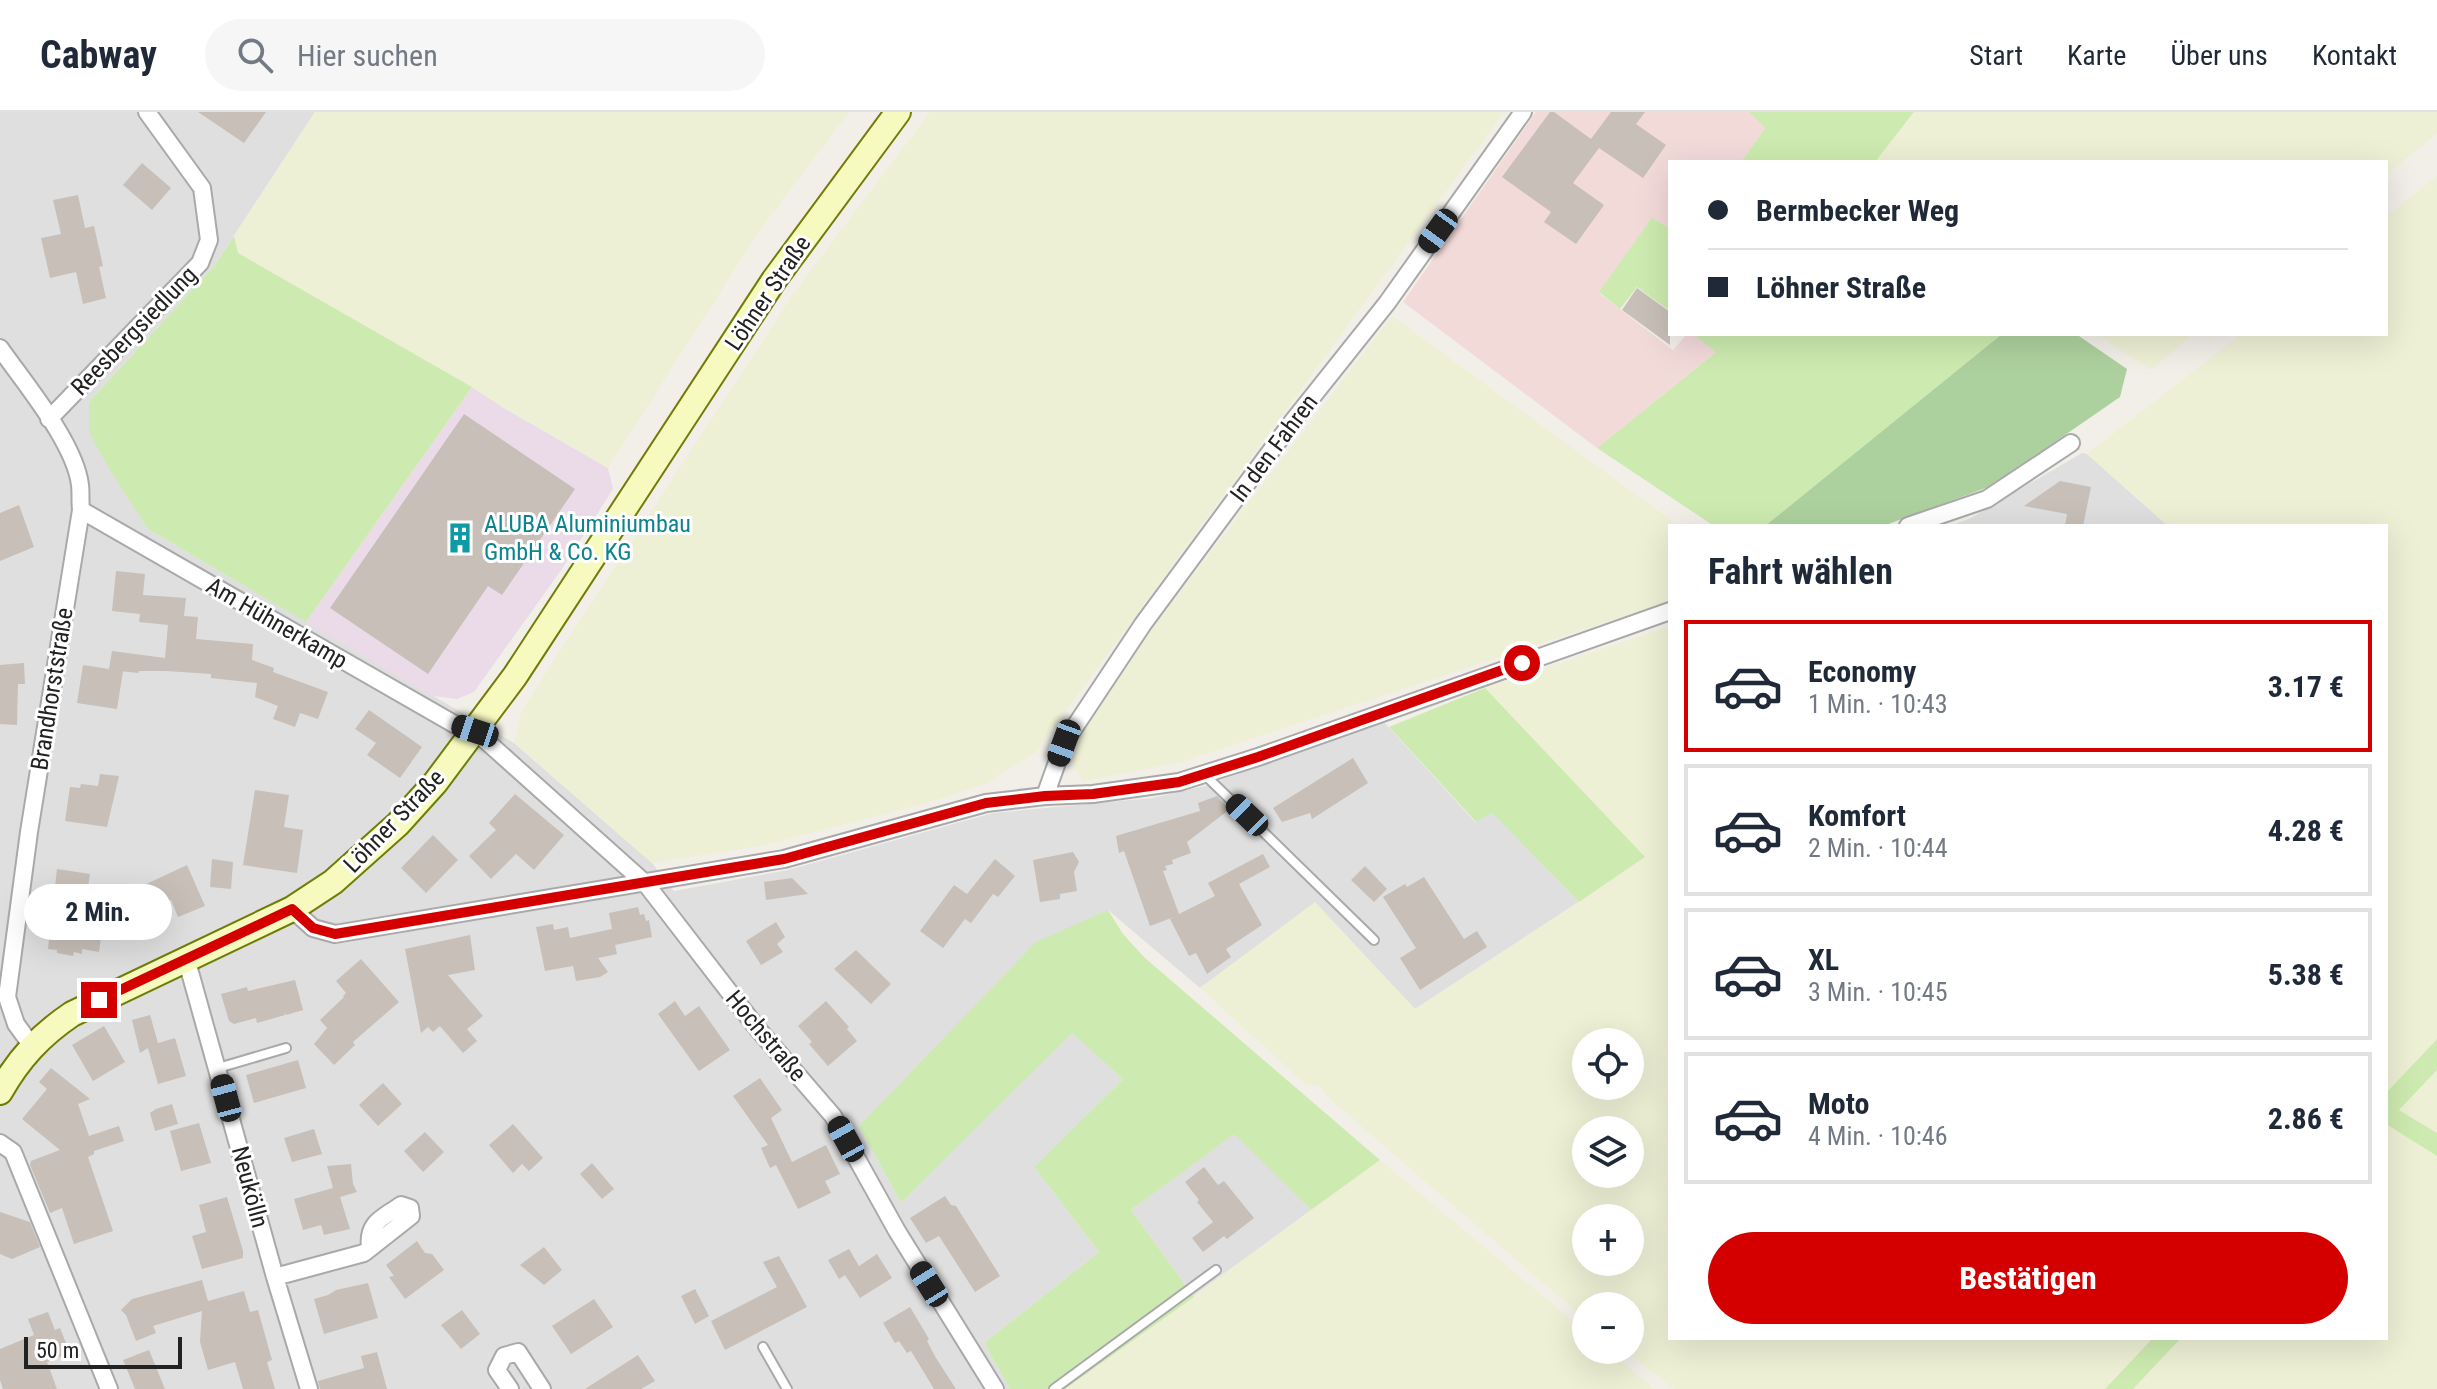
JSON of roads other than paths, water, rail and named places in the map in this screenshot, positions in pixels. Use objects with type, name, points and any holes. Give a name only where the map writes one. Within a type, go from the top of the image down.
[{"type":"main road","name":"Löhner Straße","points":[[0,1092],[13,1069],[32,1046],[72,1014],[292,909],[333,882],[398,824],[475,731],[553,619],[774,280],[898,112]]},
{"type":"street","name":"Reesbergsiedlung","points":[[49,419],[200,263],[209,240],[202,188],[147,112]]},
{"type":"street","name":"In den Fahren","points":[[1045,796],[1064,743],[1143,624],[1293,421],[1387,303],[1523,112]]},
{"type":"street","name":"Brandhorststraße","points":[[0,348],[71,455],[80,483],[81,510],[29,832],[7,997],[16,1024],[32,1046]]},
{"type":"street","points":[[1914,524],[1987,499],[2071,443]]},
{"type":"street","name":"Am Hühnerkamp","points":[[81,510],[454,724],[475,731]]},
{"type":"street","points":[[292,909],[313,928],[335,934],[784,859],[986,803],[1093,794],[1179,782],[1668,612]]},
{"type":"street","name":"Hochstraße","points":[[475,731],[646,884],[757,1028],[833,1116],[897,1231],[995,1389]]},
{"type":"street","name":"Neukölln","points":[[186,958],[309,1389]]},
{"type":"street","points":[[0,1143],[13,1152],[109,1389]]},
{"type":"street","points":[[275,1277],[364,1253],[370,1247]]},
{"type":"street","points":[[510,1389],[497,1370],[504,1356],[518,1352],[542,1389]]},
{"type":"lane","points":[[1204,774],[1374,940]]},
{"type":"lane","points":[[218,1068],[286,1048]]},
{"type":"lane","points":[[1054,1389],[1216,1270]]},
{"type":"lane","points":[[763,1347],[787,1389]]},
{"type":"place","name":"ALUBA Aluminiumbau GmbH & Co. KG","points":[[460,538]]}]
